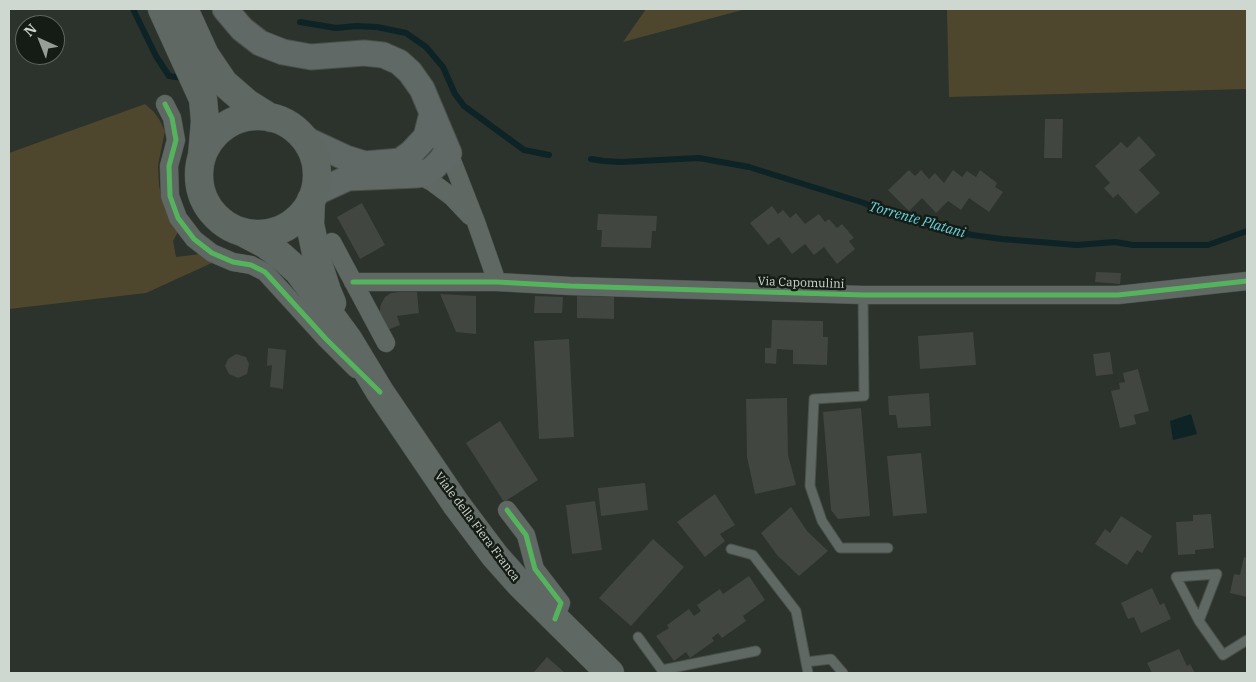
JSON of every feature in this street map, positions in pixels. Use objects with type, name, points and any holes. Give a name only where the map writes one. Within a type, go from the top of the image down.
[{"type":"main road","points":[[162,9],[203,99],[205,121],[199,175],[204,201],[220,221],[265,244],[298,271],[348,339]]},
{"type":"main road","points":[[184,9],[205,55],[224,83],[246,103],[271,118],[289,125],[304,138],[346,158],[365,164],[431,170],[449,153],[422,89],[410,72],[399,62],[384,55],[364,53],[310,57],[283,52],[260,43],[242,29],[225,9]]},
{"type":"main road","points":[[409,168],[412,153],[426,137],[432,113]]},
{"type":"main road","points":[[202,156],[212,138],[232,122],[251,117],[271,118]]},
{"type":"main road","points":[[304,138],[313,155],[316,168],[310,224],[318,264],[327,291],[348,339]]},
{"type":"main road","points":[[244,233],[264,234],[289,225],[304,212],[312,197],[348,178],[409,168]]},
{"type":"main road","name":"Viale della Fiera Franca","points":[[348,339],[380,392],[456,504],[495,556],[520,584],[610,673]]},
{"type":"street","points":[[165,104],[172,118],[176,140],[169,166],[170,196],[178,218],[194,239],[212,253],[233,262],[251,265],[265,272],[326,339],[380,392]]},
{"type":"street","points":[[449,153],[497,282]]},
{"type":"street","points":[[409,168],[452,197],[476,222]]},
{"type":"street","points":[[332,242],[386,343]]},
{"type":"street","name":"Via Capomulini","points":[[354,282],[497,282],[863,295],[1118,295],[1247,281]]},
{"type":"street","points":[[507,510],[526,535],[535,570],[562,602],[555,619]]},
{"type":"lane","points":[[863,295],[864,396],[814,399],[810,486],[822,521],[840,548],[888,548]]},
{"type":"lane","points":[[731,549],[753,556],[796,611],[808,673]]},
{"type":"lane","points":[[1199,620],[1217,574],[1176,577],[1199,620],[1223,655],[1247,640]]},
{"type":"lane","points":[[638,637],[662,670],[756,651]]},
{"type":"lane","points":[[806,662],[831,658],[844,673]]},
{"type":"shaded area","points":[[646,9],[746,9],[623,42]]},
{"type":"shaded area","points":[[947,9],[1247,9],[1247,89],[949,97]]},
{"type":"shaded area","points":[[145,104],[154,112],[165,131],[158,165],[159,186],[165,209],[178,232],[173,241],[176,257],[201,254],[214,262],[146,293],[9,309],[9,153]]},
{"type":"water","points":[[1191,414],[1197,434],[1173,440],[1170,421]]},
{"type":"building","points":[[1045,119],[1063,119],[1062,158],[1044,158]]},
{"type":"building","points":[[1139,136],[1156,155],[1139,170],[1160,193],[1136,214],[1118,194],[1113,198],[1104,188],[1110,183],[1095,166],[1121,142],[1127,148]]},
{"type":"building","points":[[909,170],[915,176],[921,170],[929,179],[935,173],[944,183],[953,170],[962,177],[967,171],[976,177],[980,170],[997,183],[995,187],[1003,192],[989,212],[969,198],[961,210],[948,201],[936,213],[922,198],[909,211],[888,190]]},
{"type":"building","points":[[362,203],[385,245],[360,259],[337,217]]},
{"type":"building","points":[[772,206],[778,214],[783,210],[790,218],[796,213],[805,224],[819,214],[825,222],[829,219],[837,228],[842,224],[854,238],[849,241],[855,249],[837,264],[824,247],[814,255],[805,244],[792,254],[779,237],[768,245],[750,223]]},
{"type":"building","points":[[598,214],[657,216],[656,231],[652,231],[651,248],[601,247],[602,230],[597,230]]},
{"type":"building","points":[[1096,272],[1121,273],[1120,284],[1095,282]]},
{"type":"building","points":[[417,292],[419,313],[397,316],[400,325],[387,330],[379,314],[381,304],[385,297],[391,293]]},
{"type":"building","points":[[440,294],[476,296],[476,334],[456,332]]},
{"type":"building","points":[[535,296],[563,297],[562,313],[534,313]]},
{"type":"building","points":[[577,296],[614,297],[614,319],[577,318]]},
{"type":"building","points":[[772,320],[823,321],[823,337],[828,337],[827,365],[793,364],[793,350],[777,349],[776,364],[765,363],[765,348],[771,348]]},
{"type":"building","points":[[973,332],[976,365],[920,369],[918,336]]},
{"type":"building","points":[[569,339],[574,437],[539,439],[534,341]]},
{"type":"building","points":[[268,348],[286,350],[283,389],[270,387],[272,365],[267,366]]},
{"type":"building","points":[[1110,352],[1113,374],[1096,376],[1093,354]]},
{"type":"building","points":[[236,354],[246,357],[249,364],[247,374],[238,378],[229,374],[225,366],[228,359]]},
{"type":"building","points":[[1138,369],[1149,411],[1134,415],[1136,424],[1120,428],[1111,391],[1120,389],[1119,383],[1125,382],[1123,373]]},
{"type":"building","points":[[929,393],[931,426],[898,428],[896,415],[889,415],[888,396]]},
{"type":"building","points":[[787,398],[788,455],[796,485],[755,494],[747,457],[746,399]]},
{"type":"building","points":[[861,408],[870,516],[838,519],[831,510],[823,412]]},
{"type":"building","points":[[500,421],[538,480],[504,502],[466,443]]},
{"type":"building","points":[[921,453],[927,513],[893,516],[887,456]]},
{"type":"building","points":[[645,483],[648,510],[601,516],[598,488]]},
{"type":"building","points":[[715,494],[735,525],[720,534],[725,541],[705,557],[677,522]]},
{"type":"building","points":[[595,501],[602,550],[572,554],[566,505]]},
{"type":"building","points":[[791,507],[807,531],[828,551],[799,576],[777,555],[761,533]]},
{"type":"building","points":[[1211,514],[1214,548],[1195,550],[1195,554],[1178,555],[1176,522],[1193,521],[1193,515]]},
{"type":"building","points":[[1121,516],[1152,536],[1142,553],[1137,550],[1127,565],[1095,544],[1105,529],[1110,533]]},
{"type":"building","points":[[653,539],[684,567],[631,626],[599,598]]},
{"type":"building","points":[[1244,557],[1247,558],[1247,597],[1230,593],[1234,574],[1240,575]]},
{"type":"building","points":[[749,576],[765,600],[743,616],[746,621],[722,638],[718,633],[712,638],[714,641],[690,658],[686,652],[674,661],[656,636],[669,628],[667,625],[689,609],[694,616],[701,611],[697,605],[720,589],[723,594]]},
{"type":"building","points":[[1152,588],[1160,605],[1164,603],[1171,619],[1141,633],[1134,617],[1128,619],[1121,603]]},
{"type":"building","points":[[1179,649],[1187,666],[1190,664],[1195,673],[1152,673],[1147,663]]},
{"type":"building","points":[[547,657],[565,673],[533,673]]},
{"type":"waterway","name":"Torrente Platani","points":[[133,9],[156,56],[169,76],[183,78]]},
{"type":"waterway","name":"Torrente Platani","points":[[300,22],[336,28],[356,26],[377,27],[406,33],[426,47],[443,67],[455,94],[464,106],[524,150],[549,155]]},
{"type":"waterway","name":"Torrente Platani","points":[[591,159],[621,162],[699,158],[749,167],[864,203],[891,215],[972,235],[1002,239],[1077,245],[1115,242],[1133,245],[1208,245],[1247,231]]},
{"type":"cycle path","points":[[165,104],[172,118],[176,140],[169,166],[170,196],[178,218],[194,239],[212,253],[233,262],[251,265],[265,272],[326,339],[380,392]]},
{"type":"cycle path","points":[[353,282],[497,282],[863,295],[1118,295],[1247,281]]},
{"type":"cycle path","points":[[507,510],[526,535],[535,569],[561,603],[555,619]]}]
